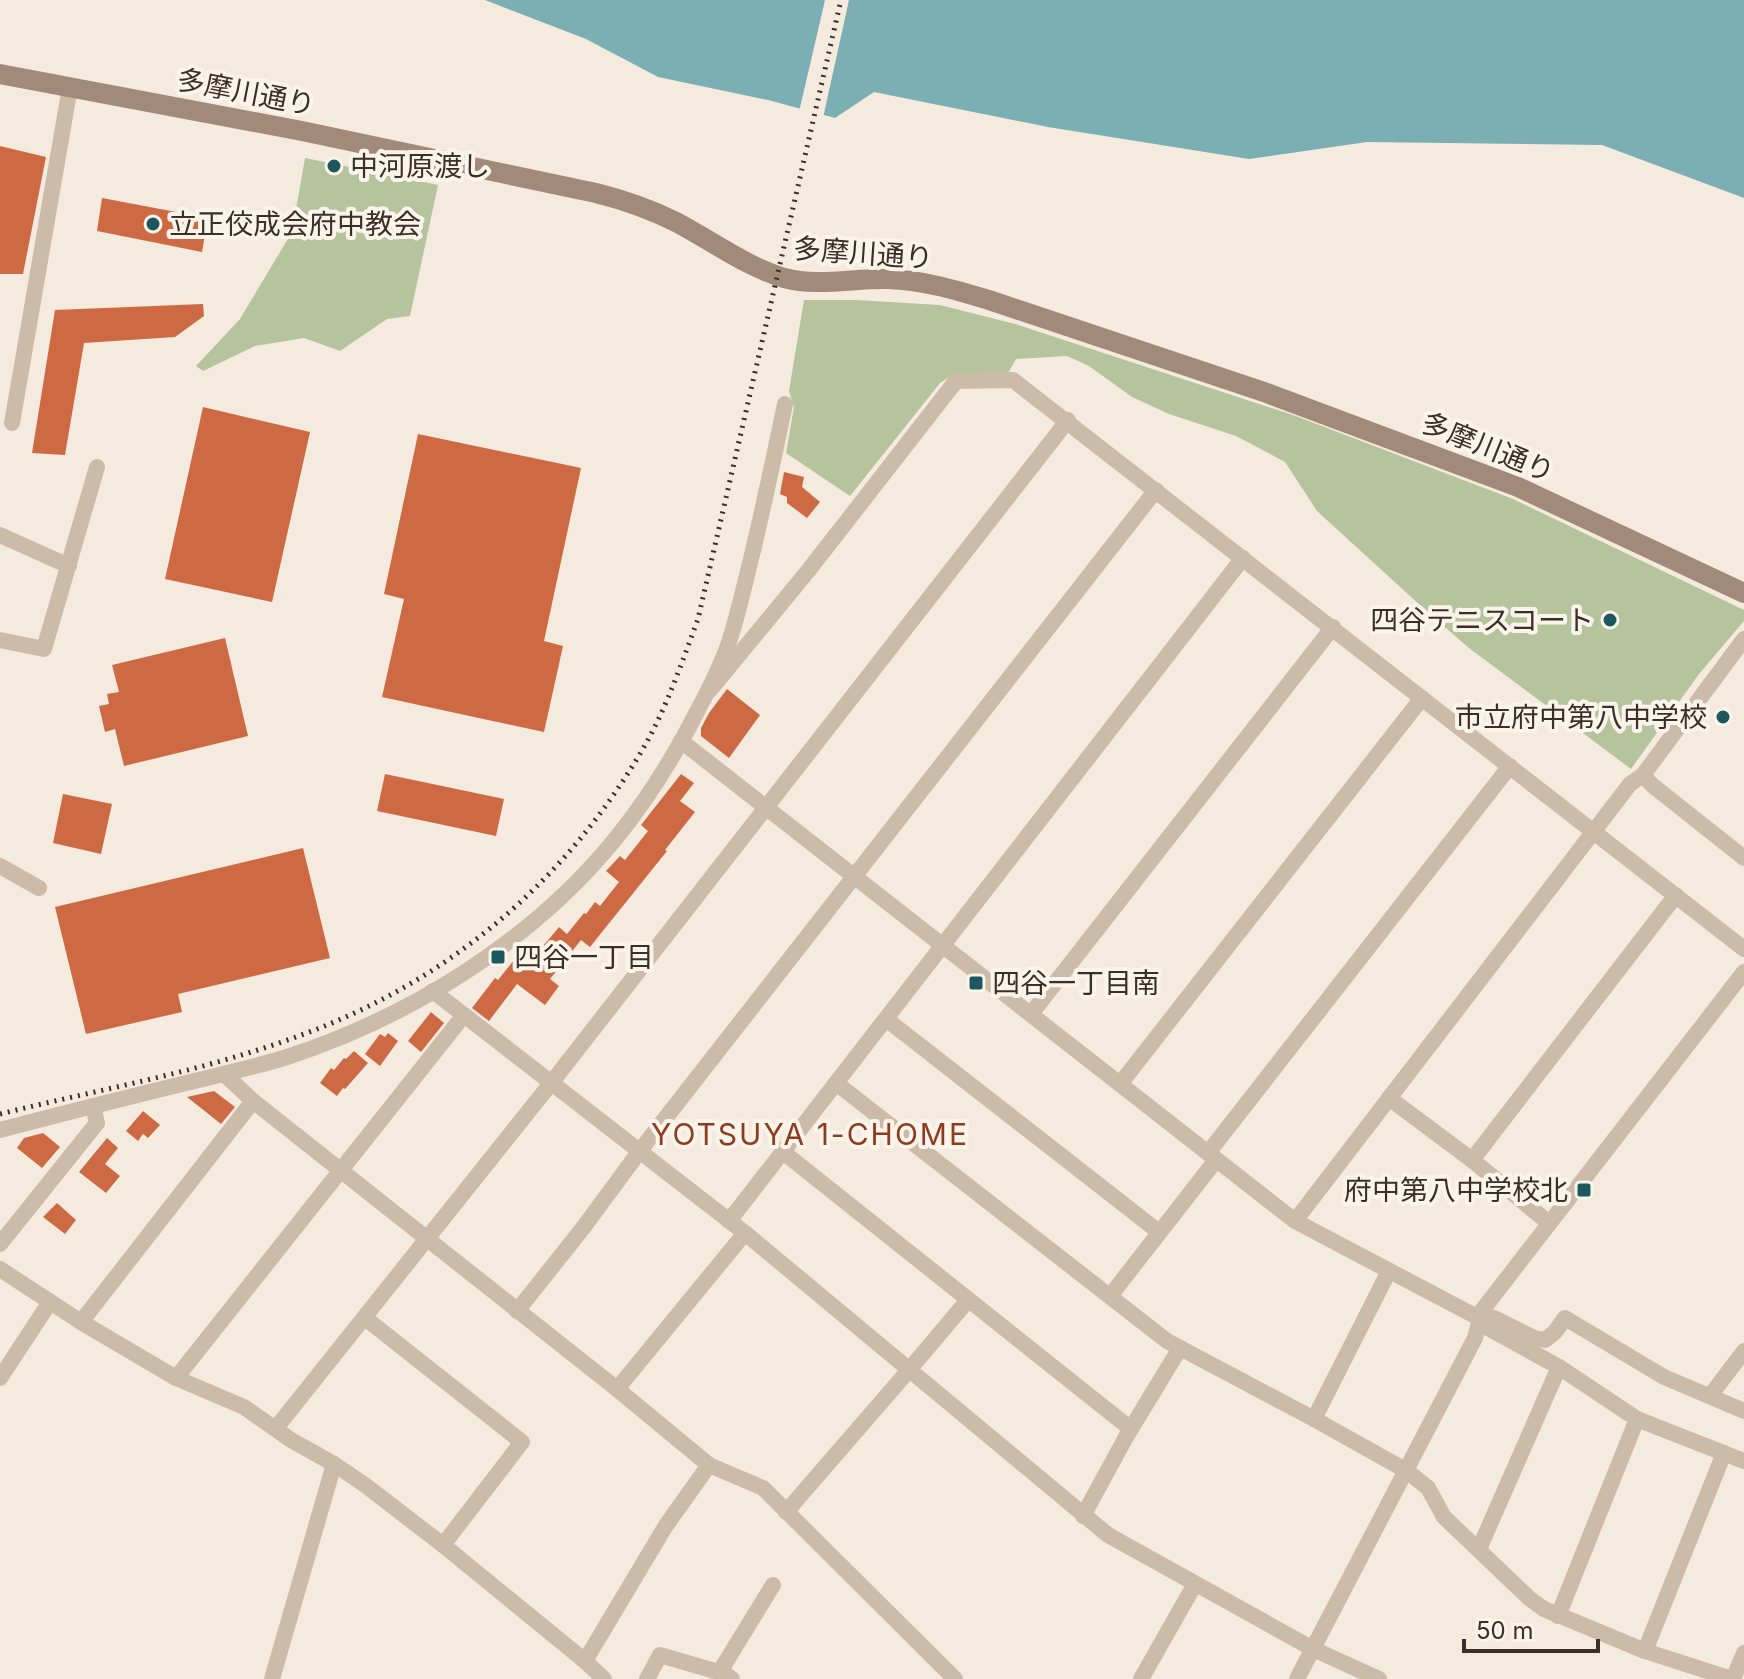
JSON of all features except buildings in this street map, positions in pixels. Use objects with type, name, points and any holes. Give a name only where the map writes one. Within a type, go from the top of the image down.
[{"type":"street","name":"多摩川通り","points":[[0,74],[302,131],[622,199],[664,216],[753,266],[788,279],[889,279],[945,287],[989,300],[1264,392],[1518,487],[1744,593]]},
{"type":"street","points":[[12,423],[70,87]]},
{"type":"street","points":[[710,690],[808,571],[956,381],[1013,380],[1744,949]]},
{"type":"street","points":[[0,1130],[288,1057],[341,1036],[433,991],[500,947],[548,908],[612,843],[647,796],[710,690],[741,601],[785,404]]},
{"type":"street","points":[[276,1428],[428,1240],[1068,420]]},
{"type":"street","points":[[0,640],[44,649],[97,467]]},
{"type":"street","points":[[517,1311],[1156,490]]},
{"type":"street","points":[[0,535],[69,566]]},
{"type":"street","points":[[729,1221],[1243,558]]},
{"type":"street","points":[[1031,1014],[1333,627]]},
{"type":"street","points":[[1295,1221],[1593,831],[1630,784],[1643,775],[1744,639]]},
{"type":"street","points":[[1120,1084],[1422,698]]},
{"type":"street","points":[[681,741],[1295,1221],[1478,1320],[1559,1367],[1637,1419],[1744,1461]]},
{"type":"street","points":[[1110,1296],[1212,1156],[1510,766]]},
{"type":"street","points":[[1643,775],[1744,858]]},
{"type":"street","points":[[0,866],[39,888]]},
{"type":"street","points":[[1472,1160],[1676,895]]},
{"type":"street","points":[[1297,1679],[1475,1338],[1478,1320],[1549,1223],[1744,972]]},
{"type":"street","points":[[433,991],[745,1233],[1108,1535],[1313,1649],[1379,1679]]},
{"type":"street","points":[[176,1378],[464,1015]]},
{"type":"street","points":[[886,1019],[1159,1232]]},
{"type":"street","points":[[224,1074],[253,1101],[709,1465],[763,1488],[955,1679]]},
{"type":"street","points":[[836,1083],[1167,1341],[1407,1471],[1428,1488],[1444,1517],[1530,1599],[1558,1616],[1645,1651],[1732,1679],[1744,1653]]},
{"type":"street","points":[[1389,1098],[1549,1223]]},
{"type":"street","points":[[81,1322],[253,1101]]},
{"type":"street","points":[[0,1244],[97,1123],[93,1106]]},
{"type":"street","points":[[783,1152],[1131,1429]]},
{"type":"street","points":[[617,1389],[745,1233]]},
{"type":"street","points":[[0,1269],[81,1322],[176,1378],[244,1407],[365,1485],[443,1545],[604,1679]]},
{"type":"street","points":[[1314,1419],[1389,1271]]},
{"type":"street","points":[[786,1512],[968,1300]]},
{"type":"street","points":[[0,1378],[50,1302]]},
{"type":"street","points":[[365,1318],[522,1442],[443,1545]]},
{"type":"street","points":[[1478,1320],[1494,1318],[1534,1338],[1545,1340],[1565,1318],[1664,1377],[1744,1411]]},
{"type":"street","points":[[1083,1516],[1180,1348]]},
{"type":"street","points":[[1710,1396],[1744,1351]]},
{"type":"street","points":[[1479,1549],[1559,1367]]},
{"type":"street","points":[[1558,1616],[1637,1419]]},
{"type":"street","points":[[1645,1651],[1724,1453]]},
{"type":"street","points":[[273,1679],[334,1464]]},
{"type":"street","points":[[585,1661],[665,1527],[709,1465]]},
{"type":"street","points":[[1141,1679],[1195,1584]]},
{"type":"street","points":[[647,1679],[660,1655],[725,1676],[773,1585]]},
{"type":"green space","points":[[305,158],[438,185],[410,316],[387,319],[340,351],[304,338],[255,346],[203,371],[196,366],[240,319],[292,232]]},
{"type":"green space","points":[[804,300],[940,305],[1015,324],[1293,415],[1513,499],[1744,610],[1744,621],[1699,674],[1631,769],[1469,648],[1422,607],[1317,511],[1285,462],[1236,436],[1169,414],[1132,397],[1089,366],[1067,356],[1016,359],[1008,373],[954,374],[940,383],[850,496],[786,453],[794,407],[789,391]]},
{"type":"water","points":[[485,0],[1744,0],[1744,198],[1602,145],[1367,142],[1249,159],[1048,127],[874,92],[835,118],[768,100],[658,77],[586,39]]},
{"type":"pier","points":[[825,0],[849,0],[823,118],[799,112]]},
{"type":"railway","points":[[0,1114],[229,1059],[357,1012],[455,955],[500,920],[541,882],[613,796],[660,716],[698,619],[841,0]]},
{"type":"place","name":"中河原渡し","points":[[334,166]]},
{"type":"place","name":"立正佼成会府中教会","points":[[153,224]]},
{"type":"place","name":"四谷テニスコート","points":[[1610,620]]},
{"type":"place","name":"市立府中第八中学校","points":[[1723,717]]},
{"type":"place","name":"四谷一丁目","points":[[498,957]]},
{"type":"place","name":"四谷一丁目南","points":[[976,983]]},
{"type":"place","name":"府中第八中学校北","points":[[1584,1190]]},
{"type":"district","name":"YOTSUYA 1-CHOME","points":[[810,1134]]}]
